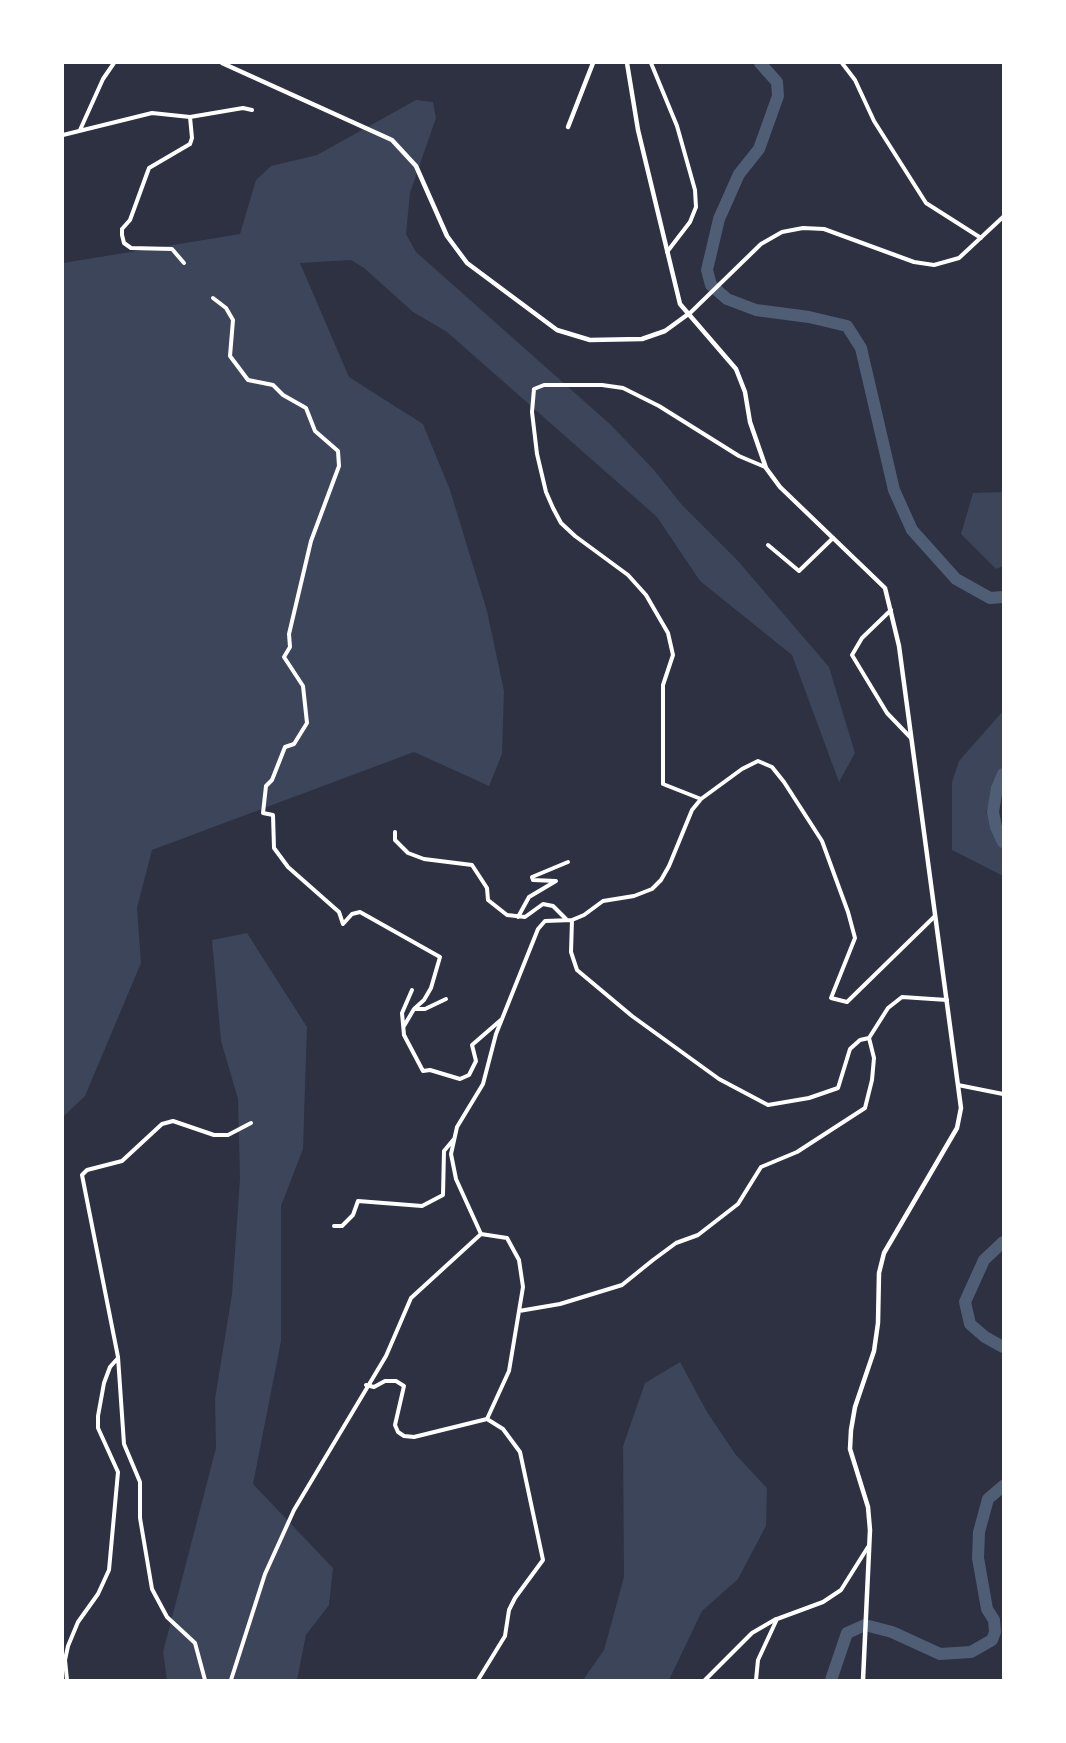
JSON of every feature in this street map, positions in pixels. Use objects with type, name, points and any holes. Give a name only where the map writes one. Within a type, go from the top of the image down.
[{"type":"street","points":[[80,131],[105,75],[114,63]]},
{"type":"street","points":[[222,63],[392,140],[416,166],[447,236],[463,259],[503,292],[557,330],[590,340],[633,340],[658,335],[672,328],[761,244],[782,232],[803,228],[824,229],[914,262],[934,265],[959,258],[1003,216]]},
{"type":"street","points":[[568,127],[593,63]]},
{"type":"street","points":[[627,63],[638,130],[678,299],[687,315],[720,348],[736,369],[745,392],[750,422],[766,468],[780,487],[885,588],[892,609],[912,739],[934,917],[948,1000],[960,1108],[957,1128],[884,1253],[879,1273],[878,1323],[874,1351],[855,1407],[851,1430],[850,1449],[868,1507],[863,1680]]},
{"type":"street","points":[[651,63],[677,126],[695,190],[696,207],[690,222],[668,252]]},
{"type":"street","points":[[842,63],[855,80],[874,121],[926,203],[981,238]]},
{"type":"street","points":[[63,135],[152,113],[190,117],[243,108],[252,110]]},
{"type":"street","points":[[184,262],[172,249],[131,248],[124,243],[122,229],[130,220],[149,168],[190,144],[192,138],[190,117]]},
{"type":"street","points":[[213,298],[226,308],[233,320],[230,356],[248,380],[273,385],[283,395],[306,408],[315,431],[338,451],[339,458],[339,466],[310,542],[289,634],[290,647],[284,657],[303,686],[307,723],[294,744],[285,747],[272,780],[266,786],[263,813],[273,815],[274,848],[288,867],[339,912],[343,924],[352,914],[360,912],[440,957],[424,1000],[414,1010],[404,1026]]},
{"type":"street","points":[[701,799],[663,784],[663,685],[673,655],[668,633],[646,595],[628,575],[561,523],[546,492],[537,454],[532,412],[534,389],[544,385],[622,388],[659,406],[739,456],[766,468]]},
{"type":"street","points":[[768,545],[799,571],[834,538]]},
{"type":"street","points":[[892,609],[862,638],[852,655],[887,713],[912,739]]},
{"type":"street","points":[[481,1234],[456,1179],[451,1154],[457,1127],[483,1084],[496,1034],[538,929],[545,921],[569,920],[584,915],[603,901],[634,896],[652,889],[662,880],[692,810],[701,799],[742,769],[758,761],[772,767],[790,790],[822,841],[855,938],[831,998],[847,1002],[934,917]]},
{"type":"street","points":[[395,832],[395,840],[408,853],[423,859],[471,865],[487,888],[488,900],[496,908],[518,917],[525,917],[543,904],[553,906],[569,920],[571,952],[577,970],[691,1059],[768,1105],[809,1098],[838,1088],[850,1049],[860,1040],[869,1038],[888,1008],[902,997],[948,1000]]},
{"type":"street","points":[[518,917],[529,897],[556,881],[533,880],[532,877],[568,862]]},
{"type":"street","points":[[412,990],[402,1013],[404,1035],[423,1071],[430,1070],[460,1079],[469,1075],[476,1061],[472,1045],[505,1016]]},
{"type":"street","points":[[414,1010],[426,1009],[446,999]]},
{"type":"street","points":[[519,1311],[561,1304],[622,1285],[668,1248],[698,1235],[738,1204],[761,1167],[797,1152],[865,1108],[872,1080],[874,1058],[869,1038]]},
{"type":"street","points":[[958,1085],[1003,1094]]},
{"type":"street","points":[[206,1680],[195,1643],[167,1617],[152,1589],[140,1518],[140,1482],[122,1434],[118,1357],[82,1175],[87,1170],[122,1161],[162,1124],[172,1121],[214,1135],[228,1135],[251,1123]]},
{"type":"street","points":[[334,1226],[342,1226],[353,1215],[358,1201],[422,1206],[443,1196],[444,1151],[454,1138]]},
{"type":"street","points":[[481,1234],[507,1238],[519,1260],[523,1287],[509,1371],[487,1419]]},
{"type":"street","points":[[231,1680],[265,1574],[294,1510],[366,1385],[386,1356],[411,1298],[481,1234]]},
{"type":"street","points":[[67,1680],[65,1660],[68,1646],[78,1622],[98,1594],[109,1570],[118,1472],[98,1428],[98,1416],[104,1383],[110,1367],[118,1357]]},
{"type":"street","points":[[366,1385],[374,1387],[385,1381],[396,1381],[404,1386],[395,1425],[398,1432],[404,1436],[414,1437],[487,1419],[503,1429],[520,1452],[543,1560],[515,1598],[509,1611],[505,1636],[478,1680]]},
{"type":"street","points":[[705,1680],[752,1633],[777,1619],[823,1602],[842,1590],[868,1547]]},
{"type":"street","points":[[756,1680],[758,1660],[777,1619]]},
{"type":"shaded area","points":[[416,100],[433,102],[436,118],[410,193],[406,234],[416,252],[611,425],[654,470],[682,505],[738,561],[829,667],[855,753],[839,782],[792,655],[700,581],[657,517],[447,332],[413,312],[364,268],[351,260],[300,263],[349,377],[423,424],[450,490],[487,611],[504,691],[502,754],[489,786],[414,752],[152,850],[137,908],[141,963],[85,1096],[63,1117],[63,263],[240,234],[256,180],[271,166],[317,155]]},
{"type":"shaded area","points":[[1003,492],[1003,566],[996,569],[961,534],[973,493]]},
{"type":"shaded area","points":[[1003,711],[1003,785],[986,812],[1003,832],[1003,876],[952,850],[952,782],[959,761]]},
{"type":"shaded area","points":[[247,933],[307,1027],[303,1149],[281,1206],[281,1341],[253,1484],[333,1568],[329,1605],[306,1635],[297,1680],[167,1680],[163,1652],[216,1448],[215,1399],[232,1294],[240,1179],[238,1099],[221,1041],[212,940]]},
{"type":"shaded area","points":[[680,1362],[707,1412],[736,1455],[767,1488],[766,1526],[738,1579],[702,1611],[669,1680],[583,1680],[604,1650],[624,1577],[623,1446],[645,1383]]},
{"type":"waterway","points":[[760,63],[777,82],[778,96],[759,149],[739,174],[719,219],[707,270],[711,285],[727,299],[756,310],[809,317],[847,326],[861,348],[894,490],[912,530],[956,579],[990,598],[1003,597]]},
{"type":"waterway","points":[[1003,774],[997,788],[993,812],[996,827],[1003,842]]},
{"type":"waterway","points":[[1003,1242],[984,1260],[965,1302],[970,1324],[985,1337],[1003,1347]]},
{"type":"waterway","points":[[831,1680],[847,1633],[865,1625],[892,1632],[940,1654],[971,1652],[992,1640],[995,1632],[994,1620],[987,1609],[978,1558],[979,1532],[988,1499],[1003,1486]]}]
